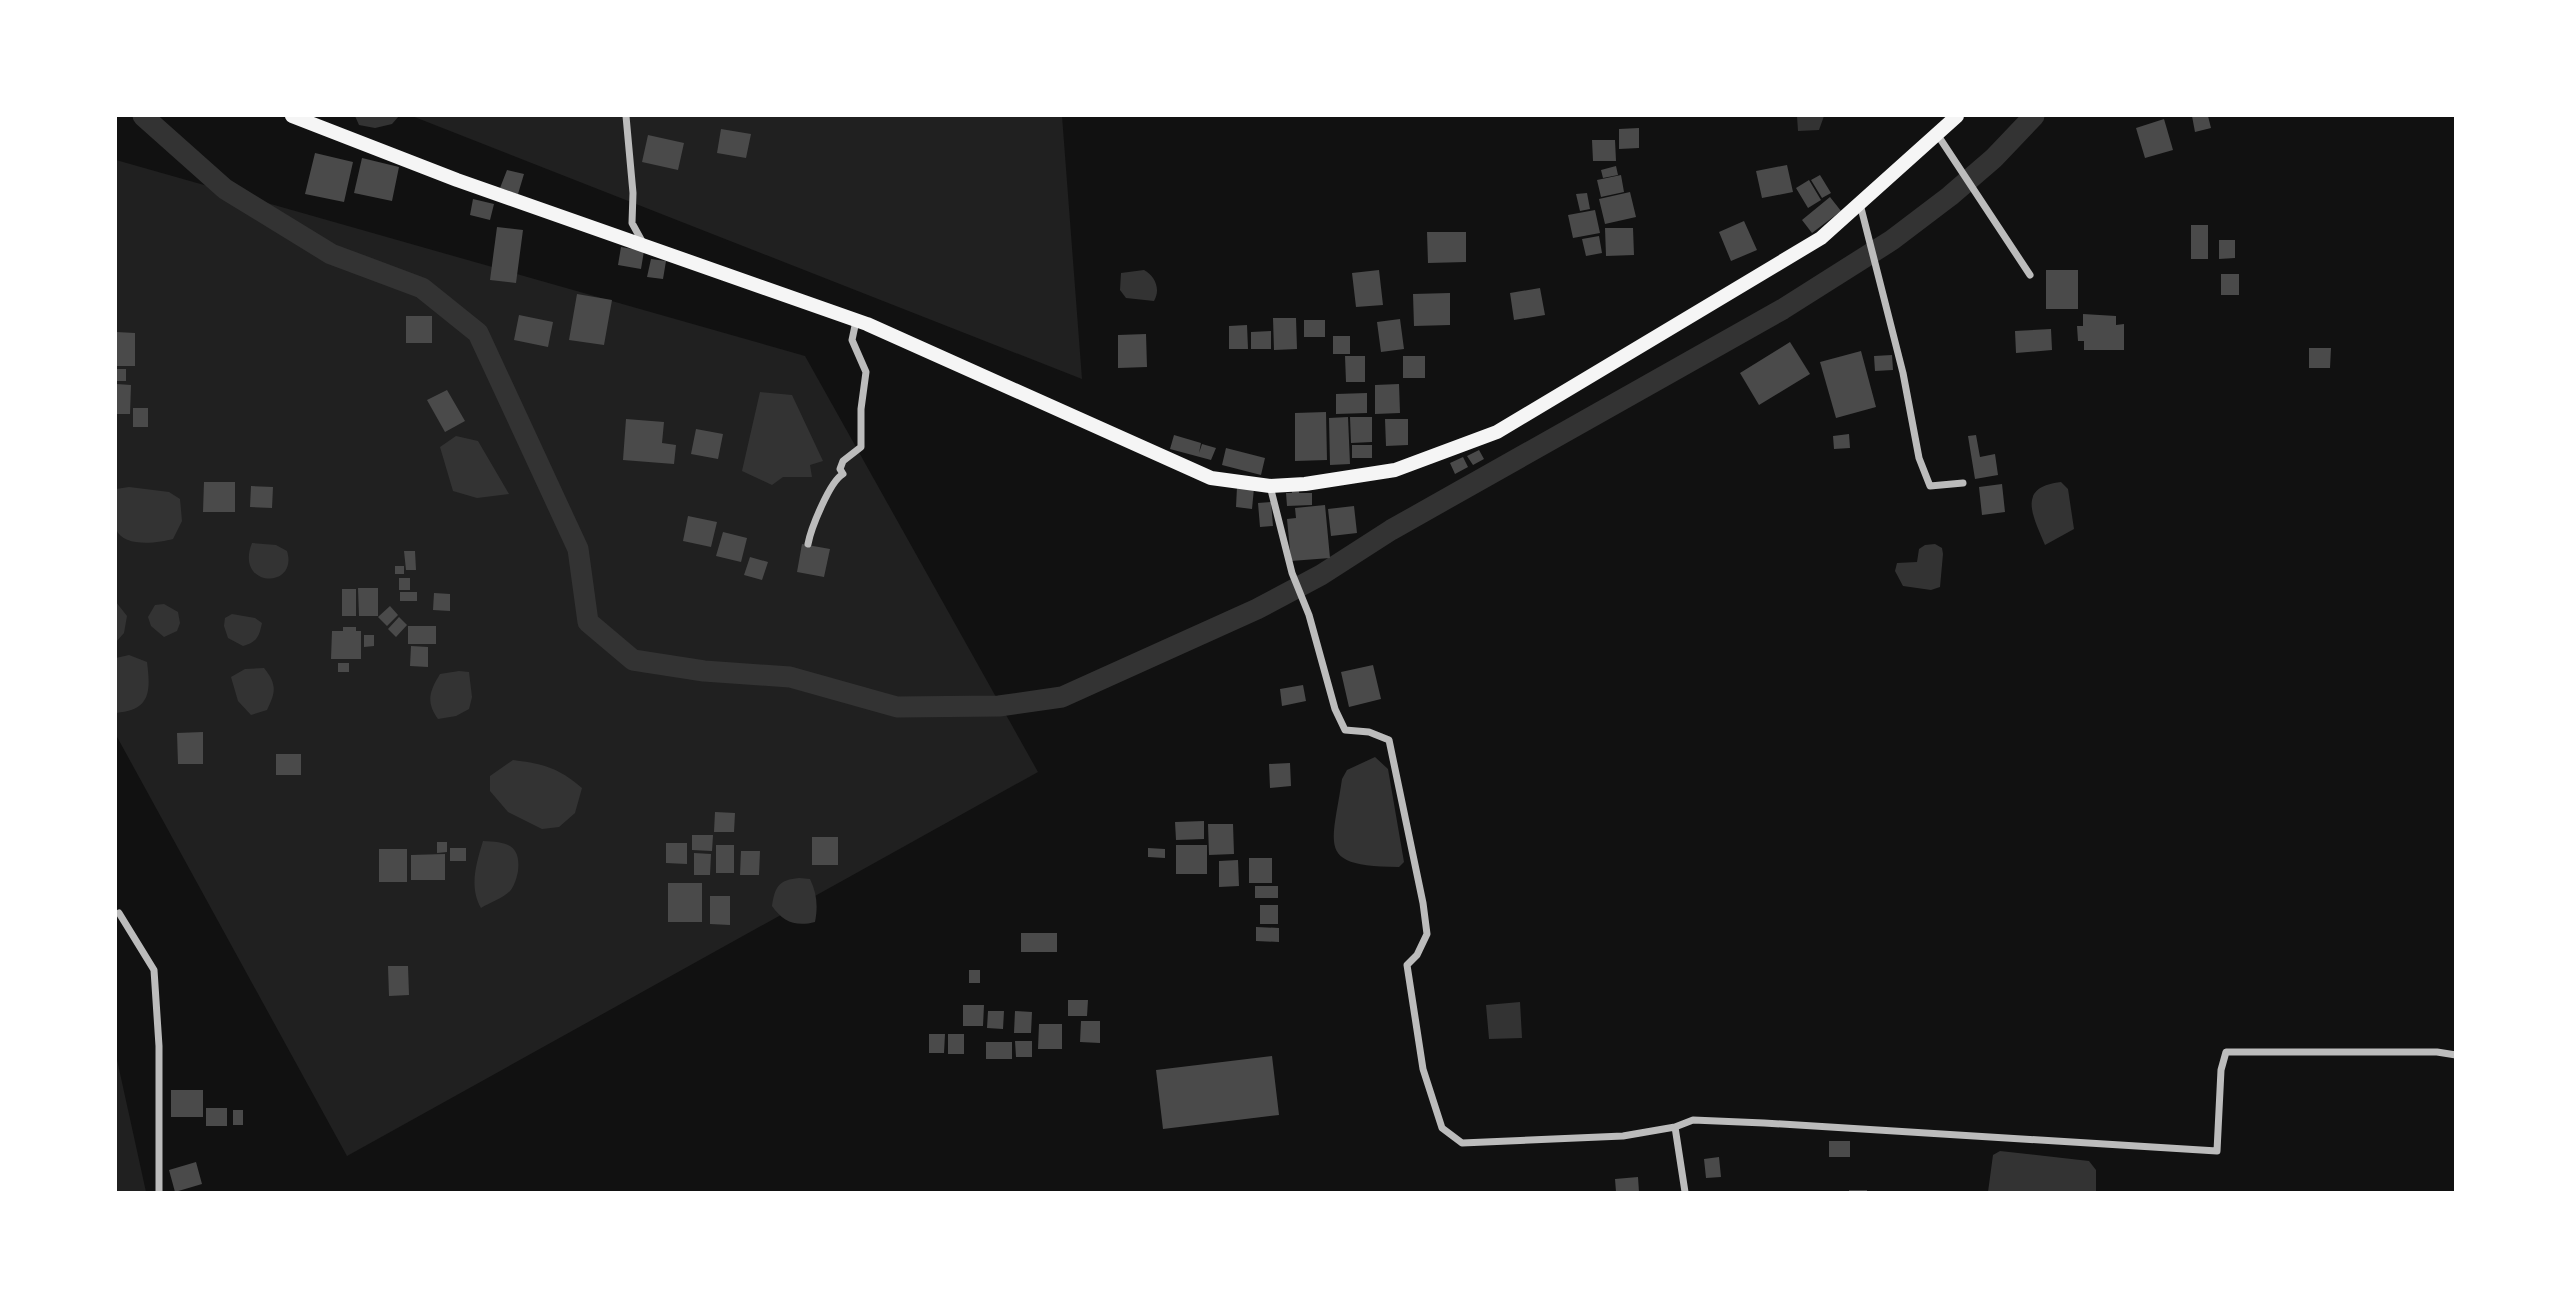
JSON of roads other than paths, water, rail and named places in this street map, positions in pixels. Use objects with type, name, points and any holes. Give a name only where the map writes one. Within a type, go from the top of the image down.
[{"type":"main road","points":[[292,116],[457,180],[857,320],[1211,478],[1270,486],[1305,484],[1395,470],[1497,432],[1821,238],[1957,116]]},
{"type":"street","points":[[626,116],[633,193],[632,223],[645,246]]},
{"type":"street","points":[[1937,134],[2030,275]]},
{"type":"street","points":[[1860,203],[1903,373],[1919,458],[1930,486],[1963,483]]},
{"type":"street","points":[[808,544],[815,519],[830,488],[836,477],[843,474],[840,469],[843,461],[861,447],[861,410],[866,372],[852,340],[857,320]]},
{"type":"street","points":[[1270,486],[1292,573],[1309,615],[1335,709],[1345,730],[1369,732],[1389,740],[1427,934],[1417,955],[1407,965],[1423,1069],[1442,1128],[1462,1143],[1623,1136],[1675,1127],[1693,1120],[2217,1150],[2221,1070],[2226,1052],[2437,1052],[2455,1055]]},
{"type":"street","points":[[119,913],[154,970],[159,1046],[159,1192]]},
{"type":"street","points":[[1675,1127],[1685,1192]]},
{"type":"waterway","points":[[143,116],[225,189],[331,254],[422,288],[478,333],[578,549],[588,622],[633,660],[704,671],[790,677],[897,707],[999,706],[1062,697],[1257,609],[1321,575],[1391,530],[1783,309],[1892,240],[1994,158],[2034,116]]}]
